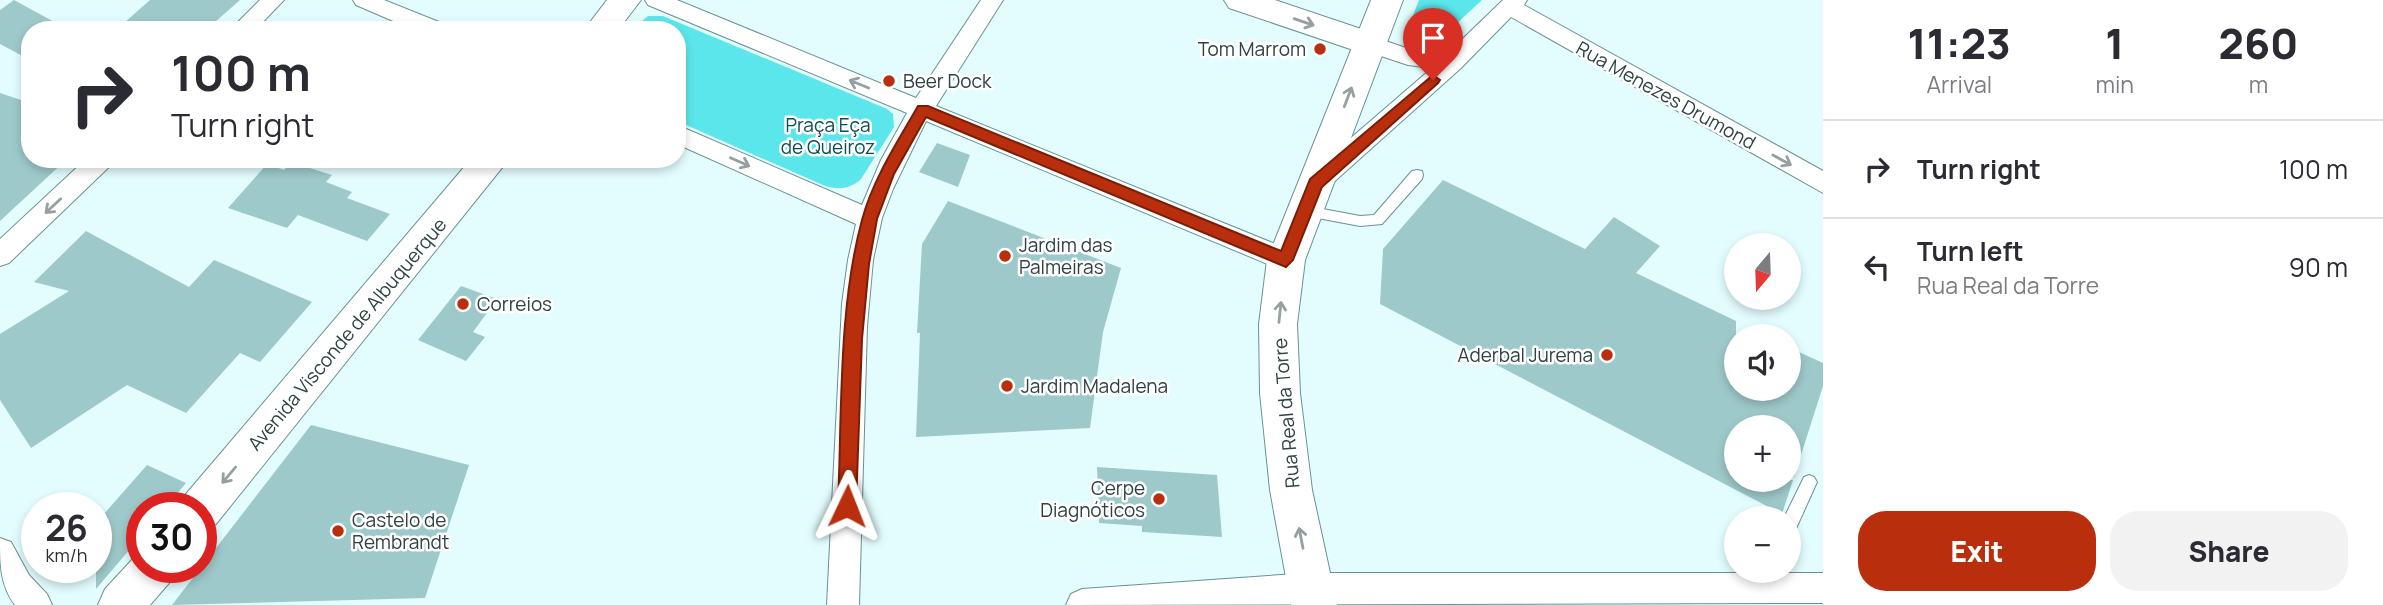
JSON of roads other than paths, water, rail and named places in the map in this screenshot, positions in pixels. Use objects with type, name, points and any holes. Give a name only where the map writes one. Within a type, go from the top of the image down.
[{"type":"main road","points":[[608,21],[625,0]]},
{"type":"main road","points":[[1240,0],[1368,43]]},
{"type":"main road","name":"Rua Real da Torre","points":[[1312,596],[1291,490],[1280,393],[1278,324],[1286,260],[1368,43],[1387,0]]},
{"type":"main road","name":"Avenida Visconde de Albuquerque","points":[[215,492],[485,168]]},
{"type":"main road","points":[[121,605],[140,583]]},
{"type":"street","points":[[250,21],[272,0]]},
{"type":"street","points":[[364,0],[414,21]]},
{"type":"street","points":[[656,0],[1286,260]]},
{"type":"street","points":[[843,605],[854,339],[861,264],[870,219],[887,173],[992,0]]},
{"type":"street","name":"Rua Real da Torre","points":[[1310,197],[1513,3]]},
{"type":"street","name":"Rua Menezes Drumond","points":[[1513,3],[1823,183]]},
{"type":"street","points":[[1368,43],[1408,57],[1453,62]]},
{"type":"street","points":[[686,138],[870,219]]},
{"type":"street","points":[[0,255],[92,168]]},
{"type":"street","points":[[0,553],[18,586],[36,605]]},
{"type":"street","points":[[1082,605],[1312,596],[1823,588]]},
{"type":"lane","points":[[1310,197],[1360,221],[1377,220],[1417,175]]},
{"type":"lane","points":[[1798,506],[1809,482]]},
{"type":"place","name":"Tom Marrom","points":[[1320,49]]},
{"type":"place","name":"Beer Dock","points":[[889,81]]},
{"type":"place","name":"Jardim das Palmeiras","points":[[1005,256]]},
{"type":"place","name":"Correios","points":[[463,304]]},
{"type":"place","name":"Aderbal Jurema","points":[[1607,355]]},
{"type":"place","name":"Jardim Madalena","points":[[1007,386]]},
{"type":"place","name":"Cerpe Diagnóticos","points":[[1159,499]]},
{"type":"place","name":"Castelo de Rembrandt","points":[[338,531]]},
{"type":"park label","name":"Praça Eça de Queiroz","points":[[828,136]]}]
